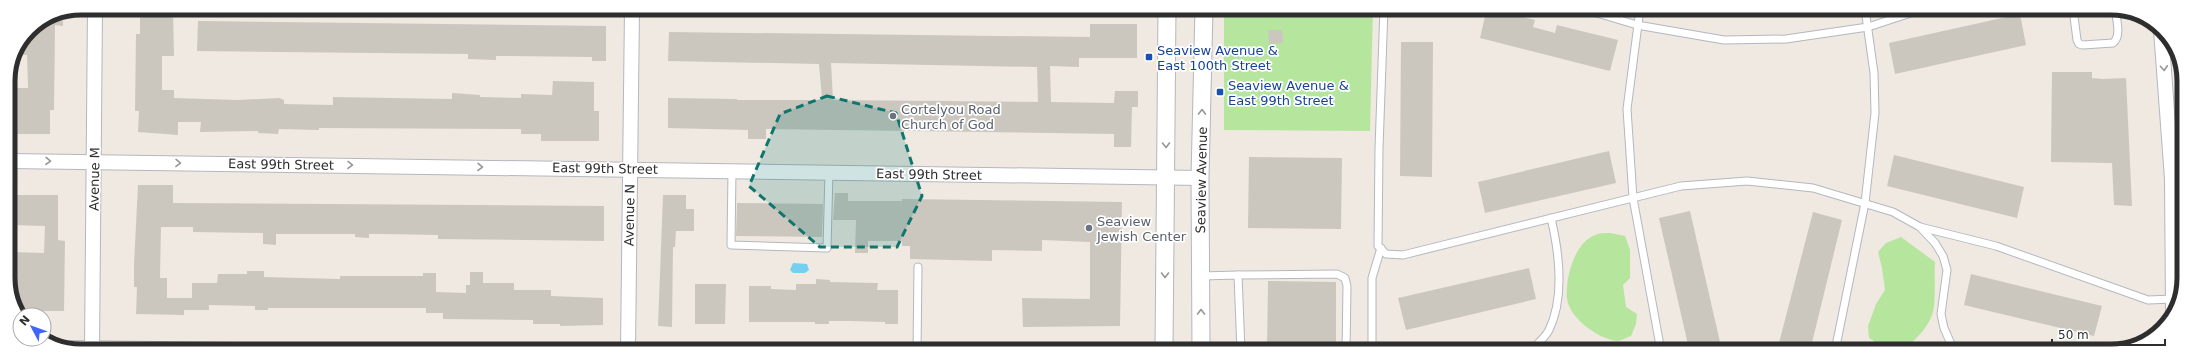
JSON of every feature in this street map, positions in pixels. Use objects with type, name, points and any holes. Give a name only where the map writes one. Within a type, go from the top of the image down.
[{"type":"street","name":"Avenue M","points":[[92,344],[95,15]]},
{"type":"street","name":"Avenue N","points":[[628,344],[632,15]]},
{"type":"street","points":[[1164,344],[1167,15]]},
{"type":"street","name":"Seaview Avenue","points":[[1201,344],[1200,178],[1204,15]]},
{"type":"street","points":[[2162,39],[2172,178],[2173,300]]},
{"type":"street","name":"East 99th Street","points":[[15,161],[630,168],[1200,178]]},
{"type":"lane","points":[[1384,15],[1379,148],[1378,246],[1386,254],[1403,255],[1682,186],[1748,181],[1813,188],[1865,203],[1893,212],[1920,227],[1996,246],[2148,300],[2171,304]]},
{"type":"lane","points":[[1603,15],[1637,25],[1724,40],[1786,39],[1868,27],[1905,15]]},
{"type":"lane","points":[[1639,15],[1627,109],[1633,198],[1660,344]]},
{"type":"lane","points":[[1836,344],[1865,203],[1875,113],[1874,73],[1866,15]]},
{"type":"lane","points":[[2074,15],[2077,40],[2079,44],[2083,45],[2113,43],[2116,41],[2118,36],[2116,16]]},
{"type":"lane","points":[[732,170],[731,245],[827,248],[829,172]]},
{"type":"lane","points":[[1536,344],[1548,331],[1555,309],[1558,286],[1557,243],[1551,218]]},
{"type":"lane","points":[[1920,227],[1939,250],[1947,270],[1941,314],[1944,328],[1951,344]]},
{"type":"lane","points":[[1372,344],[1372,278],[1381,248]]},
{"type":"lane","points":[[917,344],[918,266]]},
{"type":"lane","points":[[1201,276],[1338,274],[1345,278],[1347,286],[1346,344]]},
{"type":"lane","points":[[1238,276],[1241,344]]},
{"type":"highlighted area","points":[[827,96],[896,113],[922,196],[897,247],[820,247],[749,186],[780,114]]},
{"type":"shaded area","points":[[1224,15],[1294,15],[1294,17]]},
{"type":"green space","points":[[1224,15],[1294,17],[1294,15],[1373,15],[1370,131],[1224,130]]},
{"type":"green space","points":[[1600,233],[1625,236],[1630,250],[1630,278],[1623,285],[1626,307],[1637,314],[1636,324],[1631,336],[1617,341],[1602,336],[1586,327],[1574,314],[1567,299],[1569,272],[1576,253],[1588,239]]},
{"type":"green space","points":[[1901,237],[1935,262],[1933,312],[1922,332],[1909,344],[1878,344],[1869,338],[1868,326],[1876,304],[1885,290],[1878,252],[1886,243]]},
{"type":"water","points":[[793,263],[807,264],[809,270],[805,273],[793,273],[790,270]]},
{"type":"building","points":[[140,15],[173,15],[174,56],[162,56],[162,90],[174,90],[174,98],[237,100],[279,98],[284,100],[284,104],[333,105],[333,97],[452,99],[452,93],[480,95],[480,97],[521,98],[521,94],[552,95],[553,81],[594,82],[594,111],[599,111],[599,141],[541,141],[541,134],[521,134],[521,129],[319,128],[319,130],[279,129],[278,134],[258,133],[258,131],[200,132],[201,122],[178,122],[178,135],[138,132],[139,111],[135,111],[136,34],[140,34]]},
{"type":"building","points":[[1485,15],[1515,15],[1535,20],[1533,27],[1555,33],[1557,25],[1618,40],[1610,71],[1480,38]]},
{"type":"building","points":[[2020,15],[2026,45],[1895,74],[1889,43]]},
{"type":"building","points":[[63,18],[63,26],[55,25],[54,110],[50,110],[50,134],[15,134],[15,88],[28,88],[27,55],[21,55],[26,44],[34,34],[44,26]]},
{"type":"building","points":[[198,21],[606,26],[606,61],[592,61],[592,57],[496,56],[496,60],[468,59],[468,54],[197,51]]},
{"type":"building","points":[[1090,24],[1137,24],[1137,58],[1079,58],[1079,67],[1050,66],[1051,102],[1114,103],[1115,91],[1138,91],[1138,107],[1132,107],[1131,147],[1114,147],[1114,134],[766,129],[766,139],[748,139],[748,130],[668,128],[668,98],[822,100],[819,64],[668,61],[669,32],[1090,37]],"holes":[[[831,63],[1037,67],[1038,102],[833,100]]]},
{"type":"building","points":[[1268,30],[1282,30],[1283,43],[1269,44]]},
{"type":"building","points":[[1401,42],[1433,42],[1432,177],[1400,176]]},
{"type":"building","points":[[2052,72],[2092,72],[2092,78],[2126,78],[2132,206],[2114,205],[2112,163],[2051,162]]},
{"type":"building","points":[[1609,151],[1616,183],[1485,213],[1478,182]]},
{"type":"building","points":[[1894,155],[2024,187],[2017,218],[1887,186]]},
{"type":"building","points":[[1249,157],[1342,158],[1341,229],[1248,228]]},
{"type":"building","points":[[138,185],[173,185],[173,203],[604,206],[604,241],[438,239],[438,235],[369,234],[369,238],[355,237],[355,234],[276,234],[276,245],[263,244],[263,233],[193,232],[193,227],[161,227],[160,278],[167,278],[167,298],[192,298],[192,283],[217,283],[218,274],[247,274],[247,271],[264,271],[264,277],[340,279],[340,276],[423,276],[423,273],[436,273],[436,292],[466,293],[466,285],[470,285],[470,272],[483,272],[483,283],[514,283],[514,290],[551,290],[551,296],[603,298],[603,325],[560,326],[560,324],[533,324],[533,320],[443,319],[443,313],[426,313],[426,308],[268,308],[268,310],[255,310],[255,306],[209,305],[209,310],[184,310],[184,315],[136,314],[137,287],[134,287],[134,264]]},
{"type":"building","points":[[835,193],[848,193],[848,201],[902,201],[902,199],[1122,202],[1120,326],[1023,327],[1022,298],[1090,299],[1090,242],[1042,240],[1042,251],[992,250],[992,261],[910,259],[910,246],[902,246],[902,241],[868,241],[868,253],[855,253],[856,220],[833,220]]},
{"type":"building","points":[[15,195],[58,195],[58,240],[65,241],[64,311],[52,311],[52,307],[22,307],[18,299],[15,278],[15,252],[44,253],[45,226],[15,225]]},
{"type":"building","points":[[663,195],[686,195],[686,209],[694,209],[694,231],[676,231],[675,247],[673,247],[672,327],[658,326]]},
{"type":"building","points":[[737,203],[823,204],[822,237],[736,236]]},
{"type":"building","points":[[1690,211],[1720,342],[1711,344],[1688,344],[1659,218]]},
{"type":"building","points":[[1813,212],[1842,220],[1812,344],[1779,343]]},
{"type":"building","points":[[1529,268],[1536,299],[1406,330],[1398,298]]},
{"type":"building","points":[[1971,274],[2102,306],[2094,336],[1964,305]]},
{"type":"building","points":[[816,279],[830,280],[830,282],[878,283],[877,290],[898,290],[898,324],[850,321],[829,321],[829,324],[815,324],[815,322],[749,322],[749,286],[771,286],[771,289],[796,290],[796,284],[816,284]]},
{"type":"building","points":[[1268,281],[1336,282],[1336,344],[1267,344]]},
{"type":"building","points":[[695,284],[726,284],[725,324],[695,324]]},
{"type":"place","name":"Seaview Avenue & East 100th Street","points":[[1149,57]]},
{"type":"place","name":"Seaview Avenue & East 99th Street","points":[[1220,92]]},
{"type":"place","name":"Cortelyou Road Church of God","points":[[893,116]]},
{"type":"place","name":"Seaview Jewish Center","points":[[1089,228]]}]
